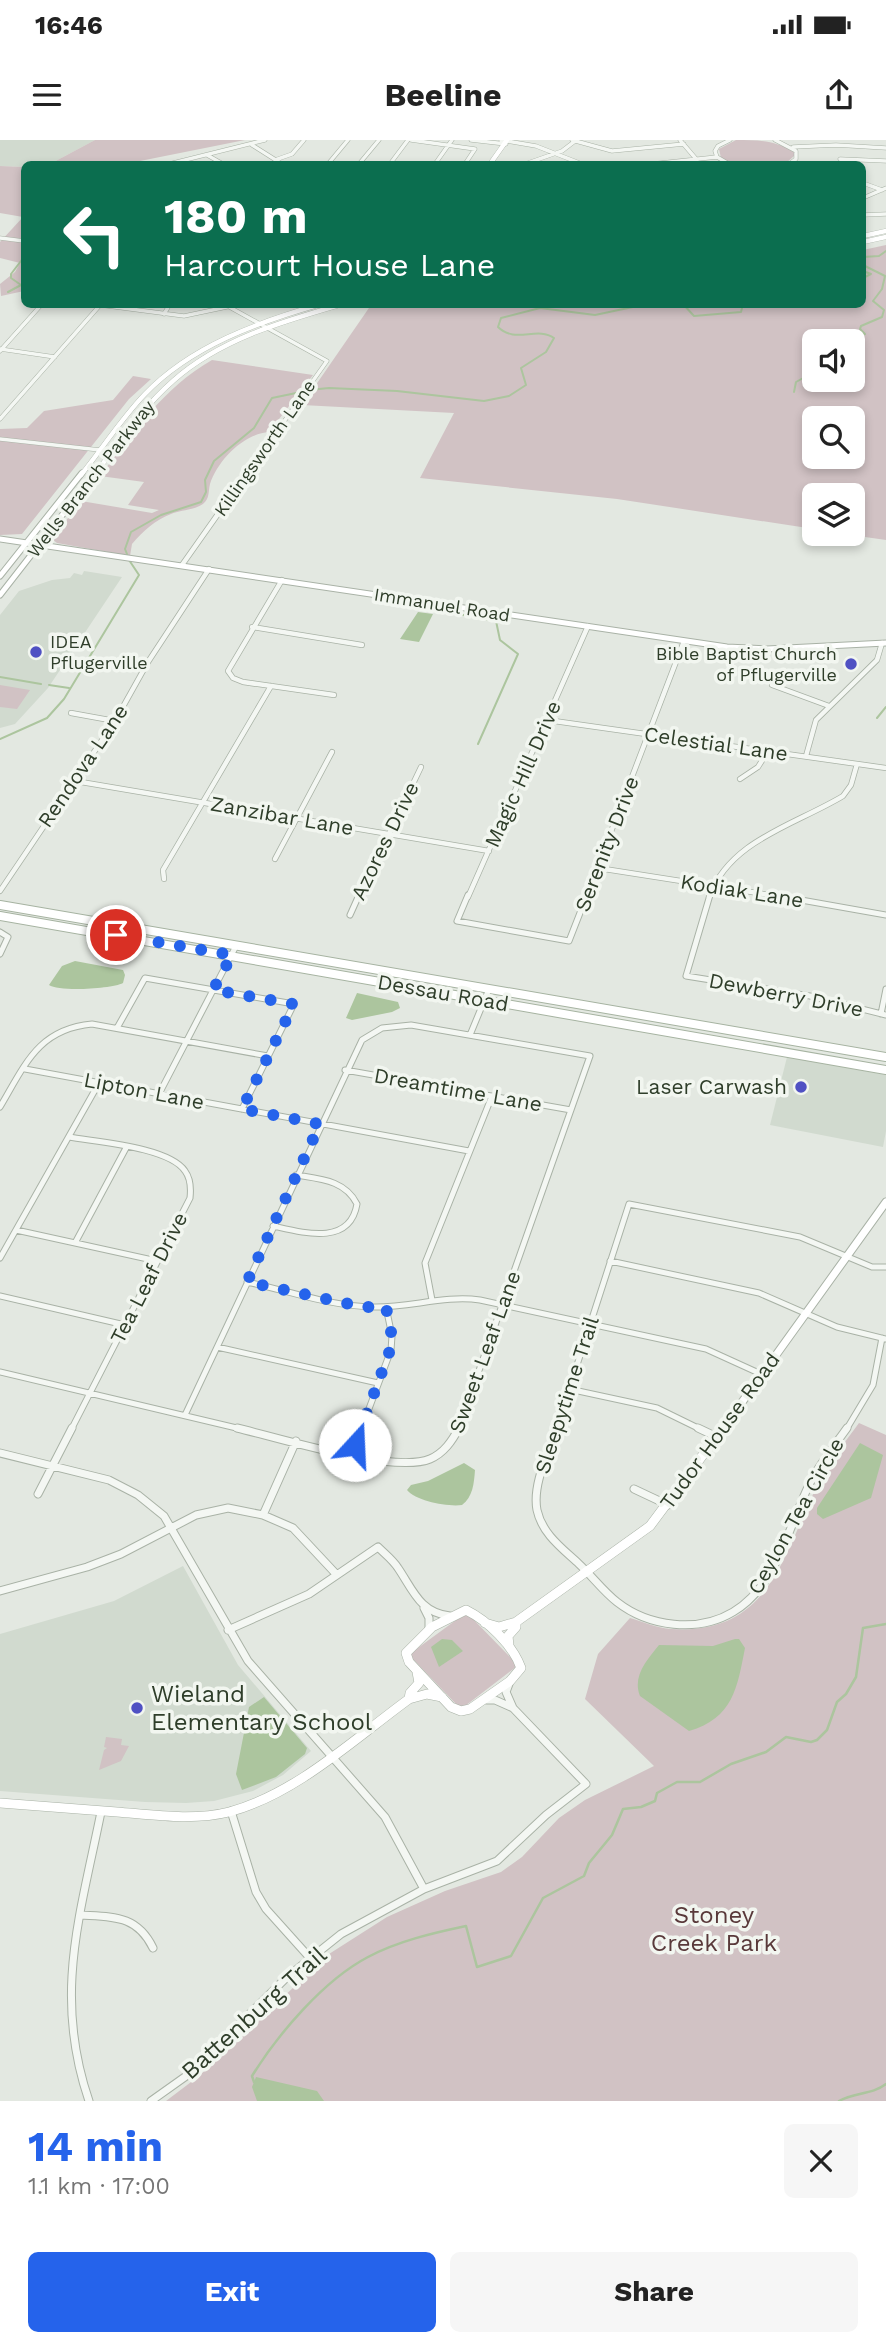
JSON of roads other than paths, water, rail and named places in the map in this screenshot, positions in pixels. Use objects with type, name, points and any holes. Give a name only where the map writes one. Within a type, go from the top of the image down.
[{"type":"main road","name":"Dessau Road","points":[[0,905],[886,1057]]},
{"type":"main road","name":"Dessau Road","points":[[0,916],[886,1070]]},
{"type":"street","points":[[181,161],[265,140]]},
{"type":"street","points":[[252,145],[275,160],[292,153],[304,140]]},
{"type":"street","points":[[330,161],[348,140]]},
{"type":"street","points":[[362,161],[379,140]]},
{"type":"street","points":[[392,161],[410,140],[475,149],[467,161]]},
{"type":"street","points":[[437,161],[452,140]]},
{"type":"street","points":[[471,140],[524,144],[574,161]]},
{"type":"street","points":[[534,161],[554,154],[574,140],[606,151],[684,144]]},
{"type":"street","points":[[640,140],[646,148]]},
{"type":"street","points":[[680,140],[697,160]]},
{"type":"street","points":[[718,157],[716,148],[730,140]]},
{"type":"street","points":[[775,140],[794,149],[838,147],[886,150]]},
{"type":"street","points":[[492,161],[505,141]]},
{"type":"street","points":[[792,161],[797,157],[794,149]]},
{"type":"street","points":[[206,155],[217,161]]},
{"type":"street","points":[[687,161],[718,157],[724,161]]},
{"type":"street","points":[[842,161],[840,159],[886,161]]},
{"type":"street","points":[[866,184],[884,189]]},
{"type":"street","points":[[866,197],[884,189]]},
{"type":"street","points":[[866,215],[886,214]]},
{"type":"street","points":[[866,235],[886,231]]},
{"type":"street","points":[[866,241],[886,237]]},
{"type":"street","points":[[0,238],[21,241]]},
{"type":"street","points":[[0,350],[38,308]]},
{"type":"street","points":[[0,419],[98,308]]},
{"type":"street","points":[[122,308],[195,315],[219,308]]},
{"type":"street","points":[[164,314],[168,308]]},
{"type":"street","name":"Killingsworth Lane","points":[[182,565],[327,361],[229,308]]},
{"type":"street","name":"Wells Branch Parkway","points":[[0,576],[156,384],[202,351],[257,324],[308,308]]},
{"type":"street","name":"Wells Branch Parkway","points":[[0,595],[156,396],[211,354],[264,328],[330,308]]},
{"type":"street","points":[[0,350],[55,357]]},
{"type":"street","points":[[0,439],[100,450]]},
{"type":"street","name":"Immanuel Road","points":[[0,539],[684,641],[761,650],[884,643]]},
{"type":"street","name":"Rendova Lane","points":[[0,891],[115,721],[148,662],[209,569]]},
{"type":"street","points":[[282,580],[228,667],[230,675],[243,682],[334,695]]},
{"type":"street","name":"Magic Hill Drive","points":[[457,921],[588,626]]},
{"type":"street","points":[[252,627],[362,645]]},
{"type":"street","name":"Serenity Drive","points":[[457,921],[569,941],[684,641]]},
{"type":"street","points":[[806,756],[816,720],[877,660],[884,643]]},
{"type":"street","points":[[772,685],[829,706]]},
{"type":"street","points":[[164,879],[163,870],[271,686]]},
{"type":"street","points":[[71,713],[115,721]]},
{"type":"street","name":"Celestial Lane","points":[[547,719],[886,768]]},
{"type":"street","points":[[740,779],[758,767],[768,751]]},
{"type":"street","points":[[275,859],[332,752]]},
{"type":"street","points":[[686,976],[714,885],[724,866],[738,854],[843,796],[851,785],[857,764]]},
{"type":"street","name":"Azores Drive","points":[[349,915],[421,767]]},
{"type":"street","name":"Zanzibar Lane","points":[[75,780],[489,851]]},
{"type":"street","name":"Kodiak Lane","points":[[598,868],[886,915]]},
{"type":"street","points":[[0,932],[8,937],[0,954]]},
{"type":"street","points":[[159,1094],[236,946]]},
{"type":"street","name":"Dewberry Drive","points":[[686,976],[810,996],[883,1014]]},
{"type":"street","points":[[117,1028],[145,978],[294,1004],[242,1109]]},
{"type":"street","points":[[185,1415],[345,1070],[362,1040],[382,1028],[411,1025],[470,1035],[489,989]]},
{"type":"street","points":[[883,1014],[886,989]]},
{"type":"street","points":[[0,1107],[37,1046],[47,1036],[61,1029],[84,1024],[268,1056]]},
{"type":"street","name":"Sweet Leaf Lane","points":[[0,1372],[382,1462],[408,1464],[437,1456],[451,1444],[590,1056],[470,1035]]},
{"type":"street","name":"Lipton Lane","points":[[24,1069],[469,1151]]},
{"type":"street","name":"Dreamtime Lane","points":[[345,1070],[571,1110]]},
{"type":"street","points":[[0,1258],[99,1083]]},
{"type":"street","points":[[432,1300],[425,1263],[492,1096]]},
{"type":"street","name":"Tea Leaf Drive","points":[[38,1494],[190,1198],[190,1178],[174,1161],[69,1137]]},
{"type":"street","points":[[75,1243],[126,1149]]},
{"type":"street","points":[[273,1226],[322,1234],[341,1229],[354,1218],[357,1204],[348,1189],[333,1182],[296,1175]]},
{"type":"street","name":"Tudor House Road","points":[[516,1622],[641,1533],[668,1506],[886,1202]]},
{"type":"street","name":"Sleepytime Trail","points":[[587,1572],[546,1532],[535,1503],[629,1204],[800,1237],[848,1257]]},
{"type":"street","points":[[16,1230],[157,1261]]},
{"type":"street","points":[[848,1257],[872,1267],[886,1267]]},
{"type":"street","points":[[610,1261],[759,1293],[838,1328],[884,1338]]},
{"type":"street","points":[[247,1282],[364,1307],[386,1307],[458,1297],[503,1304],[706,1349],[761,1374]]},
{"type":"street","points":[[0,1296],[125,1325]]},
{"type":"street","points":[[352,1454],[393,1342],[386,1307]]},
{"type":"street","name":"Ceylon Tea Circle","points":[[587,1572],[618,1603],[636,1614],[661,1623],[700,1625],[725,1617],[741,1608],[762,1584],[813,1478],[867,1397],[876,1374],[884,1338]]},
{"type":"street","points":[[217,1347],[378,1383]]},
{"type":"street","points":[[569,1389],[657,1408],[717,1437]]},
{"type":"street","points":[[263,1515],[296,1441]]},
{"type":"street","points":[[0,1454],[108,1480],[127,1488],[153,1506],[173,1527],[228,1630],[248,1661],[386,1817],[424,1889]]},
{"type":"street","points":[[634,1489],[668,1506]]},
{"type":"street","points":[[0,1591],[121,1554],[196,1515],[228,1508],[263,1515],[293,1528],[337,1575]]},
{"type":"street","points":[[228,1630],[295,1601],[378,1547],[394,1563],[416,1600],[424,1608],[438,1616],[450,1616]]},
{"type":"street","points":[[424,1608],[430,1623],[427,1632]]},
{"type":"street","points":[[460,1611],[471,1611],[485,1623],[518,1657],[521,1668],[510,1681],[479,1703],[461,1711],[451,1707],[416,1670],[406,1653],[409,1645],[460,1611]]},
{"type":"street","points":[[485,1623],[499,1627],[516,1622],[516,1627],[508,1636],[510,1648]]},
{"type":"street","points":[[409,1699],[410,1693],[419,1683],[416,1670]]},
{"type":"street","points":[[510,1681],[506,1692],[513,1708]]},
{"type":"street","points":[[0,1803],[184,1816],[231,1811],[279,1791],[409,1699],[427,1694],[442,1697]]},
{"type":"street","points":[[479,1703],[495,1700],[513,1708]]},
{"type":"street","name":"Battenburg Trail","points":[[151,2101],[189,2074],[310,1958],[363,1920],[424,1889],[497,1861],[546,1815],[586,1784],[513,1708]]},
{"type":"street","points":[[231,1811],[256,1892],[273,1917],[310,1958]]},
{"type":"street","points":[[89,2101],[75,2057],[69,1989],[71,1958],[101,1812]]},
{"type":"street","points":[[81,1915],[124,1919],[135,1924],[148,1934],[153,1948]]},
{"type":"waterway","points":[[866,257],[879,256],[886,251]]},
{"type":"waterway","points":[[21,261],[11,278],[21,285]]},
{"type":"waterway","points":[[860,329],[861,326],[882,317],[884,310],[873,301],[882,289],[885,276],[866,266]]},
{"type":"waterway","points":[[866,272],[871,274],[866,276]]},
{"type":"waterway","points":[[8,292],[21,285]]},
{"type":"waterway","points":[[309,390],[329,388],[397,391],[484,401],[509,396],[526,385],[521,368],[546,352],[554,338],[540,334],[519,335],[505,332],[498,327],[501,318],[540,308]]},
{"type":"waterway","points":[[540,308],[595,315],[628,308]]},
{"type":"waterway","points":[[687,308],[694,316],[741,312],[742,308]]},
{"type":"waterway","points":[[794,392],[796,382],[802,379]]},
{"type":"waterway","points":[[127,554],[125,549],[131,532],[161,515],[201,502],[206,492],[205,480],[214,461],[254,428],[272,398],[301,392]]},
{"type":"waterway","points":[[0,739],[47,718],[64,699],[139,575],[129,560]]},
{"type":"waterway","points":[[402,602],[400,604],[433,610]]},
{"type":"waterway","points":[[458,614],[496,621],[500,640],[518,654],[478,744]]},
{"type":"waterway","points":[[0,677],[41,684]]},
{"type":"waterway","points":[[49,685],[69,688]]},
{"type":"waterway","points":[[877,718],[886,707]]},
{"type":"waterway","points":[[254,2082],[252,2076],[303,2009],[351,1967],[379,1951],[403,1942],[466,1926],[477,1967],[511,1956],[543,1898],[584,1876],[589,1863],[612,1835],[623,1809],[641,1807],[655,1801],[657,1793],[677,1782],[700,1782],[731,1764],[766,1752],[786,1737],[811,1742],[817,1740],[827,1730],[837,1702],[846,1694],[856,1677],[863,1628],[886,1624]]},
{"type":"waterway","points":[[839,2101],[886,2084]]},
{"type":"place","name":"IDEA Pflugerville","points":[[36,652]]},
{"type":"place","name":"Bible Baptist Church of Pflugerville","points":[[851,664]]},
{"type":"place","name":"Laser Carwash","points":[[801,1087]]},
{"type":"place","name":"Wieland Elementary School","points":[[137,1708]]},
{"type":"park label","name":"Stoney Creek Park","points":[[714,1929]]}]
